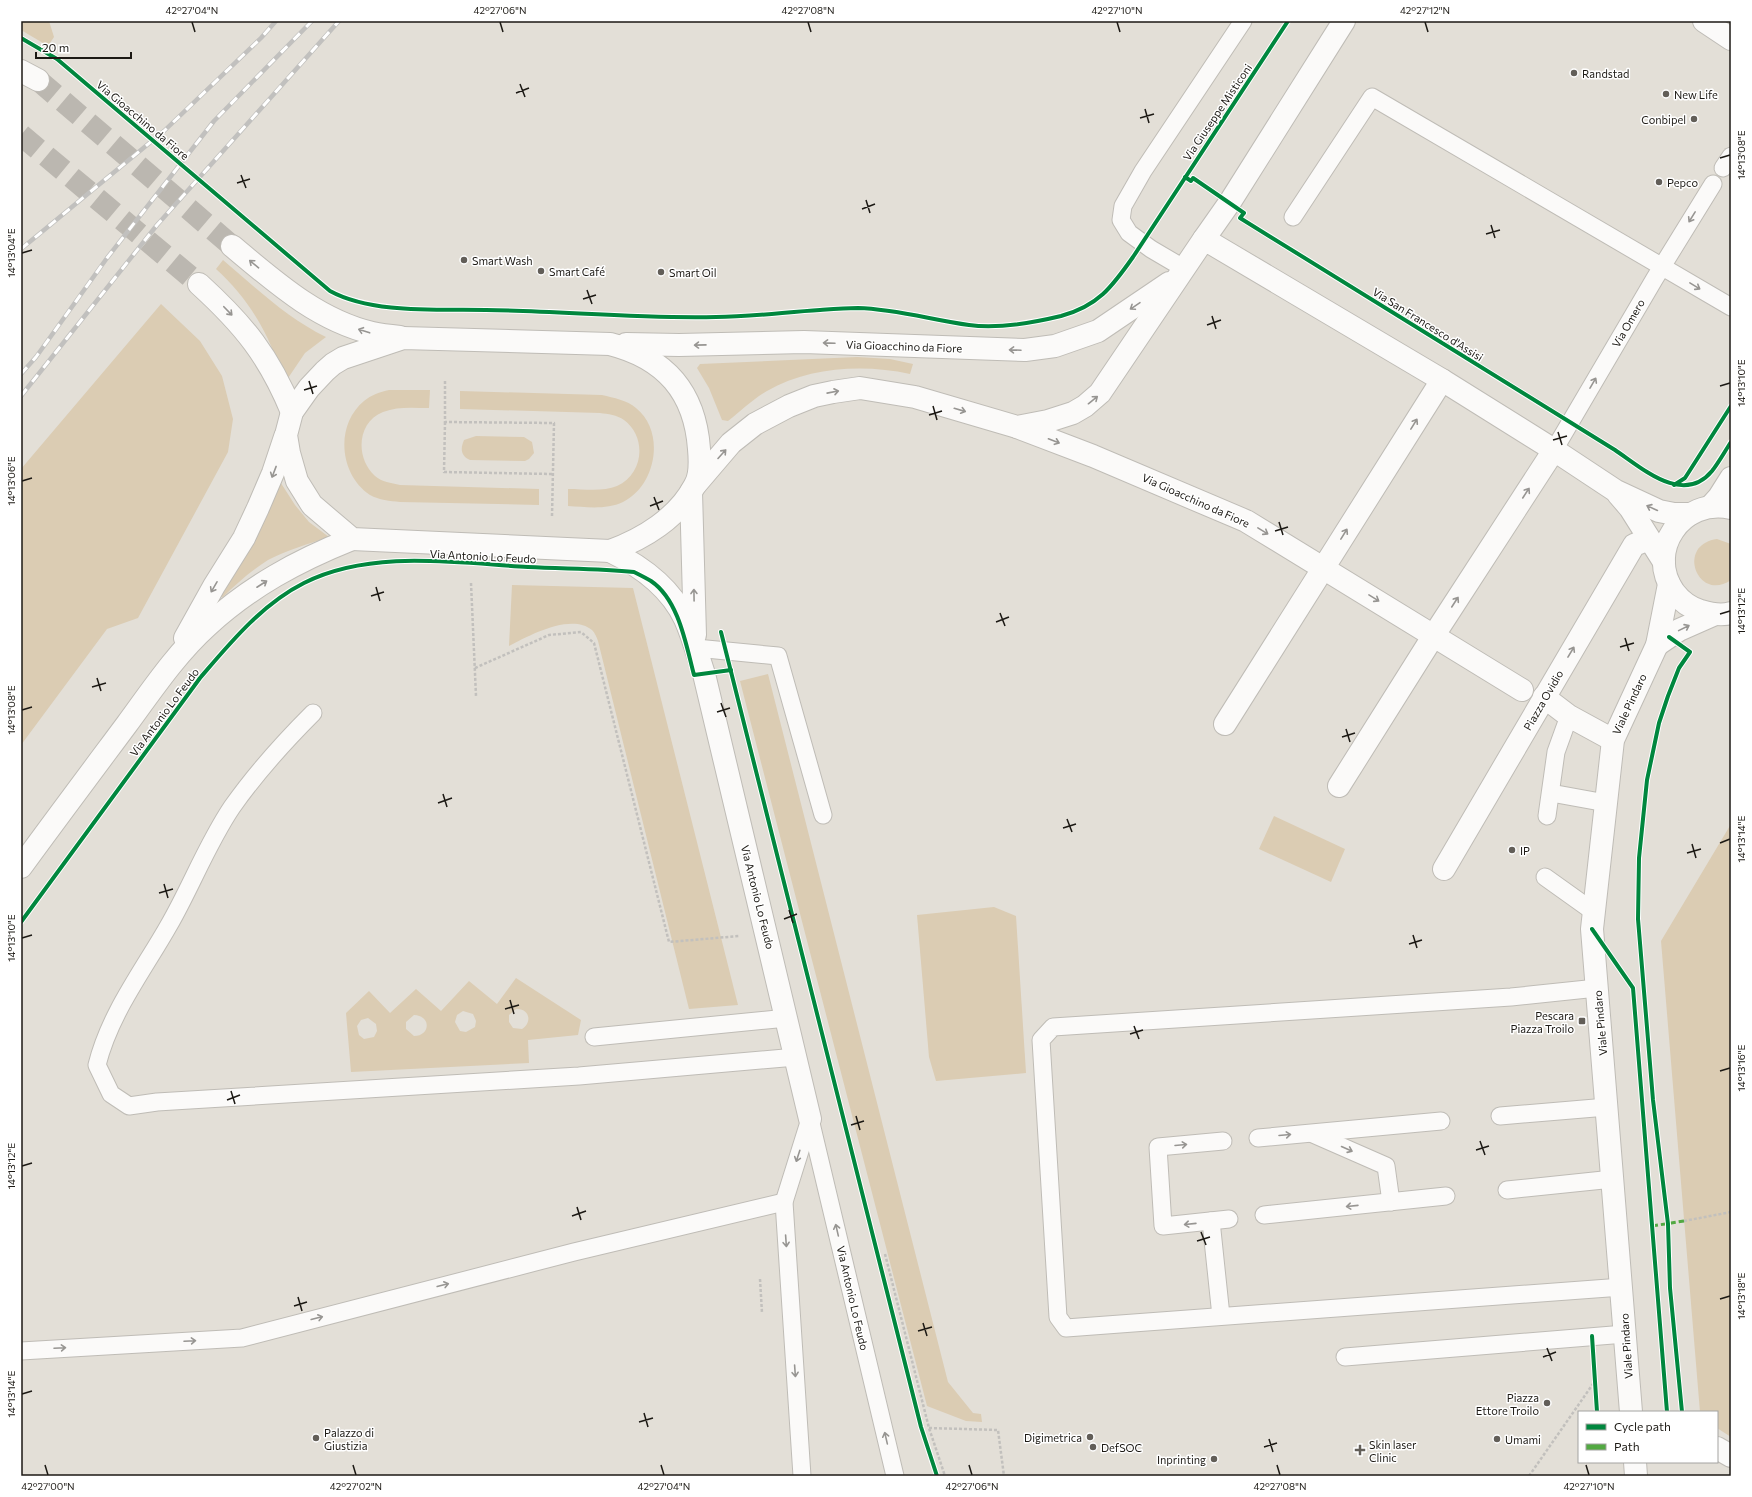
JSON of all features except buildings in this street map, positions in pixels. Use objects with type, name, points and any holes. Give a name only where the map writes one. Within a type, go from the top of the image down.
[{"type":"street","points":[[1344,21],[1230,202],[1204,240],[1442,380],[1554,450],[1616,491],[1659,511],[1674,514],[1710,510]]},
{"type":"street","points":[[1705,21],[1731,39]]},
{"type":"street","name":"Via Gioacchino da Fiore","points":[[1017,427],[1048,421],[1073,413],[1100,394],[1204,240]]},
{"type":"street","points":[[232,246],[291,294],[333,319],[372,333],[403,338],[610,344]]},
{"type":"street","name":"Via Gioacchino da Fiore","points":[[610,344],[679,345],[804,342],[1025,350],[1056,346],[1098,331],[1182,273]]},
{"type":"street","points":[[200,284],[221,304],[249,335],[264,355],[281,386],[292,412]]},
{"type":"street","points":[[292,412],[309,388],[333,364],[349,356],[403,338]]},
{"type":"street","name":"Via Antonio Lo Feudo","points":[[610,344],[628,348],[646,357],[662,368],[676,382],[686,398],[694,416],[700,454],[694,488],[696,648]]},
{"type":"street","points":[[1225,724],[1442,380]]},
{"type":"street","name":"Via Gioacchino da Fiore","points":[[610,551],[633,542],[654,529],[674,512],[731,443],[755,424],[789,406],[814,396],[860,388],[914,397],[1017,427],[1093,456],[1246,521],[1324,567],[1522,690]]},
{"type":"street","name":"Via Antonio Lo Feudo","points":[[170,665],[252,520],[273,473],[292,412]]},
{"type":"street","points":[[286,435],[293,470],[302,492],[312,505],[352,539],[610,551]]},
{"type":"street","points":[[1339,786],[1434,635],[1554,450]]},
{"type":"street","points":[[1722,614],[1695,610],[1680,599],[1668,584],[1664,562],[1665,548],[1670,534],[1679,523],[1710,510],[1731,478]]},
{"type":"street","points":[[1616,491],[1630,508],[1664,562]]},
{"type":"street","name":"Via Antonio Lo Feudo","points":[[21,867],[170,665],[206,626],[239,599],[288,568],[324,550],[352,539]]},
{"type":"street","name":"Piazza Ovidio","points":[[1444,869],[1634,545],[1649,539]]},
{"type":"street","name":"Via Antonio Lo Feudo","points":[[610,551],[640,567],[658,581],[667,591],[685,619],[696,648],[706,682],[767,934],[810,1119]]},
{"type":"street","name":"Viale Pindaro","points":[[1631,1411],[1592,929],[1613,740],[1657,645],[1668,584]]},
{"type":"street","points":[[1657,645],[1679,630],[1722,614]]},
{"type":"street","points":[[1544,697],[1569,716],[1613,740]]},
{"type":"street","points":[[1718,1449],[1731,1456]]},
{"type":"street","points":[[1635,1463],[1636,1476]]},
{"type":"lane","points":[[1182,273],[1129,234],[1120,220],[1123,206],[1143,171],[1243,21]]},
{"type":"lane","points":[[1293,217],[1372,97],[1731,307]]},
{"type":"lane","name":"Via Omero","points":[[1554,450],[1662,266],[1713,184]]},
{"type":"lane","points":[[696,648],[778,656],[823,815]]},
{"type":"lane","points":[[313,713],[284,741],[232,808],[200,864],[170,925],[128,990],[102,1042],[97,1065],[112,1094],[129,1106],[157,1102],[579,1076],[796,1057]]},
{"type":"lane","points":[[1547,816],[1556,752],[1569,716]]},
{"type":"lane","points":[[1551,793],[1606,803]]},
{"type":"lane","points":[[1545,877],[1594,912]]},
{"type":"lane","points":[[1597,988],[1511,997],[1053,1028],[1041,1040],[1058,1317],[1066,1328],[1622,1287]]},
{"type":"lane","points":[[594,1037],[787,1018]]},
{"type":"lane","points":[[1500,1116],[1607,1106]]},
{"type":"lane","points":[[802,1476],[784,1202],[810,1119]]},
{"type":"lane","name":"Via Antonio Lo Feudo","points":[[810,1119],[895,1476]]},
{"type":"lane","points":[[1258,1138],[1441,1121]]},
{"type":"lane","points":[[1311,1133],[1386,1166],[1391,1202]]},
{"type":"lane","points":[[1223,1141],[1158,1147],[1163,1226],[1229,1219]]},
{"type":"lane","points":[[1507,1190],[1613,1179]]},
{"type":"lane","points":[[1264,1215],[1446,1196]]},
{"type":"lane","points":[[21,1351],[242,1338],[544,1259],[784,1202]]},
{"type":"lane","points":[[1211,1221],[1221,1316]]},
{"type":"lane","points":[[1345,1357],[1625,1334]]},
{"type":"path","points":[[445,380],[446,422],[444,472],[552,474]]},
{"type":"path","points":[[446,422],[554,423],[552,516]]},
{"type":"path","points":[[471,583],[476,696]]},
{"type":"path","points":[[474,668],[549,635],[581,632],[594,643],[669,942],[767,934]]},
{"type":"path","points":[[1684,1221],[1731,1212]]},
{"type":"path","points":[[884,1254],[929,1428],[945,1476]]},
{"type":"path","points":[[760,1279],[762,1313]]},
{"type":"path","points":[[1592,1336],[1596,1389]]},
{"type":"path","points":[[1529,1476],[1596,1381]]},
{"type":"path","points":[[929,1428],[998,1430],[1004,1476]]},
{"type":"shaded area","points":[[21,21],[49,21],[54,37],[48,46],[21,30]]},
{"type":"shaded area","points":[[223,260],[285,312],[326,337],[305,353],[284,384],[273,351],[259,321],[240,294],[216,269]]},
{"type":"shaded area","points":[[161,304],[200,341],[222,376],[233,419],[228,452],[138,618],[107,629],[21,745],[21,469]]},
{"type":"shaded area","points":[[857,357],[890,359],[913,364],[910,374],[874,369],[855,369],[818,372],[800,377],[783,383],[762,394],[728,421],[722,420],[709,388],[697,368],[700,364]]},
{"type":"shaded area","points":[[389,390],[430,390],[429,408],[389,410],[374,417],[368,424],[364,432],[362,450],[364,460],[375,476],[384,481],[400,485],[539,489],[539,505],[400,502],[388,501],[370,495],[360,486],[352,475],[344,449],[345,436],[348,423],[355,411],[364,401],[376,394]]},
{"type":"shaded area","points":[[460,391],[602,395],[624,401],[636,408],[645,418],[651,431],[654,444],[650,472],[643,484],[634,494],[616,505],[603,507],[568,506],[568,489],[600,490],[612,488],[626,480],[633,473],[639,455],[639,445],[631,427],[624,420],[618,417],[600,413],[460,409]]},
{"type":"shaded area","points":[[476,436],[524,437],[532,442],[534,453],[525,461],[470,460],[462,452],[463,443],[464,440]]},
{"type":"shaded area","points":[[277,477],[295,505],[309,522],[329,537],[275,556],[256,568],[223,597],[218,596]]},
{"type":"shaded area","points":[[1717,539],[1731,544],[1731,580],[1719,585],[1709,584],[1701,579],[1696,570],[1694,561],[1697,551],[1704,543]]},
{"type":"shaded area","points":[[512,585],[633,588],[738,1005],[689,1009],[598,641],[595,634],[592,630],[583,625],[562,625],[528,636],[509,646]]},
{"type":"shaded area","points":[[768,674],[948,1382],[973,1413],[981,1414],[982,1422],[966,1421],[927,1406],[740,681]]},
{"type":"shaded area","points":[[1274,816],[1345,849],[1331,882],[1259,849]]},
{"type":"shaded area","points":[[1731,824],[1731,1437],[1718,1429],[1718,1411],[1700,1411],[1661,941]]},
{"type":"shaded area","points":[[994,907],[1016,916],[1026,1073],[936,1081],[929,1057],[917,915]]},
{"type":"shaded area","points":[[516,978],[581,1020],[578,1035],[528,1040],[529,1063],[351,1072],[346,1013],[369,991],[390,1013],[416,989],[441,1011],[469,981],[497,1004]],"holes":[[[516,1009],[520,1009],[527,1013],[528,1023],[522,1029],[513,1028],[509,1022],[509,1015]],[[463,1011],[473,1014],[476,1021],[475,1027],[466,1032],[460,1031],[455,1022],[457,1015]],[[414,1015],[420,1016],[426,1022],[426,1030],[423,1033],[414,1036],[406,1029],[406,1022]],[[368,1018],[376,1024],[377,1031],[374,1037],[364,1039],[359,1035],[357,1026],[361,1020]]]},
{"type":"tunnel","points":[[38,80],[232,246]]},
{"type":"tunnel","points":[[21,135],[199,284]]},
{"type":"railway","points":[[21,249],[164,131],[261,38],[276,21]]},
{"type":"railway","points":[[21,374],[36,357],[107,258],[214,121],[312,21]]},
{"type":"railway","points":[[21,396],[157,225],[339,21]]},
{"type":"marked path","points":[[1652,1226],[1684,1221]]},
{"type":"cycle path","name":"Via Giuseppe Misticoni","points":[[21,38],[57,59],[330,291],[365,304],[427,310],[486,310],[658,317],[729,317],[858,308],[900,312],[969,325],[1004,326],[1039,321],[1074,312],[1095,301],[1111,286],[1133,257],[1288,21]]},
{"type":"cycle path","name":"Via San Francesco d'Assisi","points":[[1185,177],[1191,181],[1193,178],[1244,213],[1240,218],[1615,450],[1650,474],[1676,484],[1688,485],[1701,481],[1712,471],[1731,442]]},
{"type":"cycle path","points":[[1674,485],[1685,478],[1731,406]]},
{"type":"cycle path","points":[[21,922],[200,678],[223,651],[248,625],[274,602],[304,583],[330,572],[386,562],[414,561],[444,561],[634,572],[651,581],[661,589],[675,611],[684,637],[694,675],[731,670]]},
{"type":"cycle path","points":[[721,632],[921,1427],[937,1476]]},
{"type":"cycle path","points":[[1669,637],[1690,652],[1679,668],[1668,696],[1659,723],[1647,780],[1639,858],[1638,919],[1653,1100],[1668,1224],[1670,1288],[1682,1411]]},
{"type":"cycle path","points":[[1592,929],[1633,988],[1667,1411]]},
{"type":"cycle path","points":[[1592,1336],[1597,1411]]},
{"type":"place","name":"Randstad","points":[[1574,73]]},
{"type":"place","name":"New Life","points":[[1666,94]]},
{"type":"place","name":"Conbipel","points":[[1694,119]]},
{"type":"place","name":"Pepco","points":[[1659,182]]},
{"type":"place","name":"Smart Wash","points":[[464,260]]},
{"type":"place","name":"Smart Café","points":[[541,271]]},
{"type":"place","name":"Smart Oil","points":[[661,272]]},
{"type":"place","name":"IP","points":[[1512,850]]},
{"type":"place","name":"Pescara Piazza Troilo","points":[[1582,1021]]},
{"type":"place","name":"Piazza Ettore Troilo","points":[[1547,1403]]},
{"type":"place","name":"Digimetrica","points":[[1090,1437]]},
{"type":"place","name":"Palazzo di Giustizia","points":[[316,1438]]},
{"type":"place","name":"Umami","points":[[1497,1439]]},
{"type":"place","name":"DefSOC","points":[[1093,1447]]},
{"type":"place","name":"Skin laser Clinic","points":[[1360,1450]]},
{"type":"place","name":"Inprinting","points":[[1214,1459]]}]
